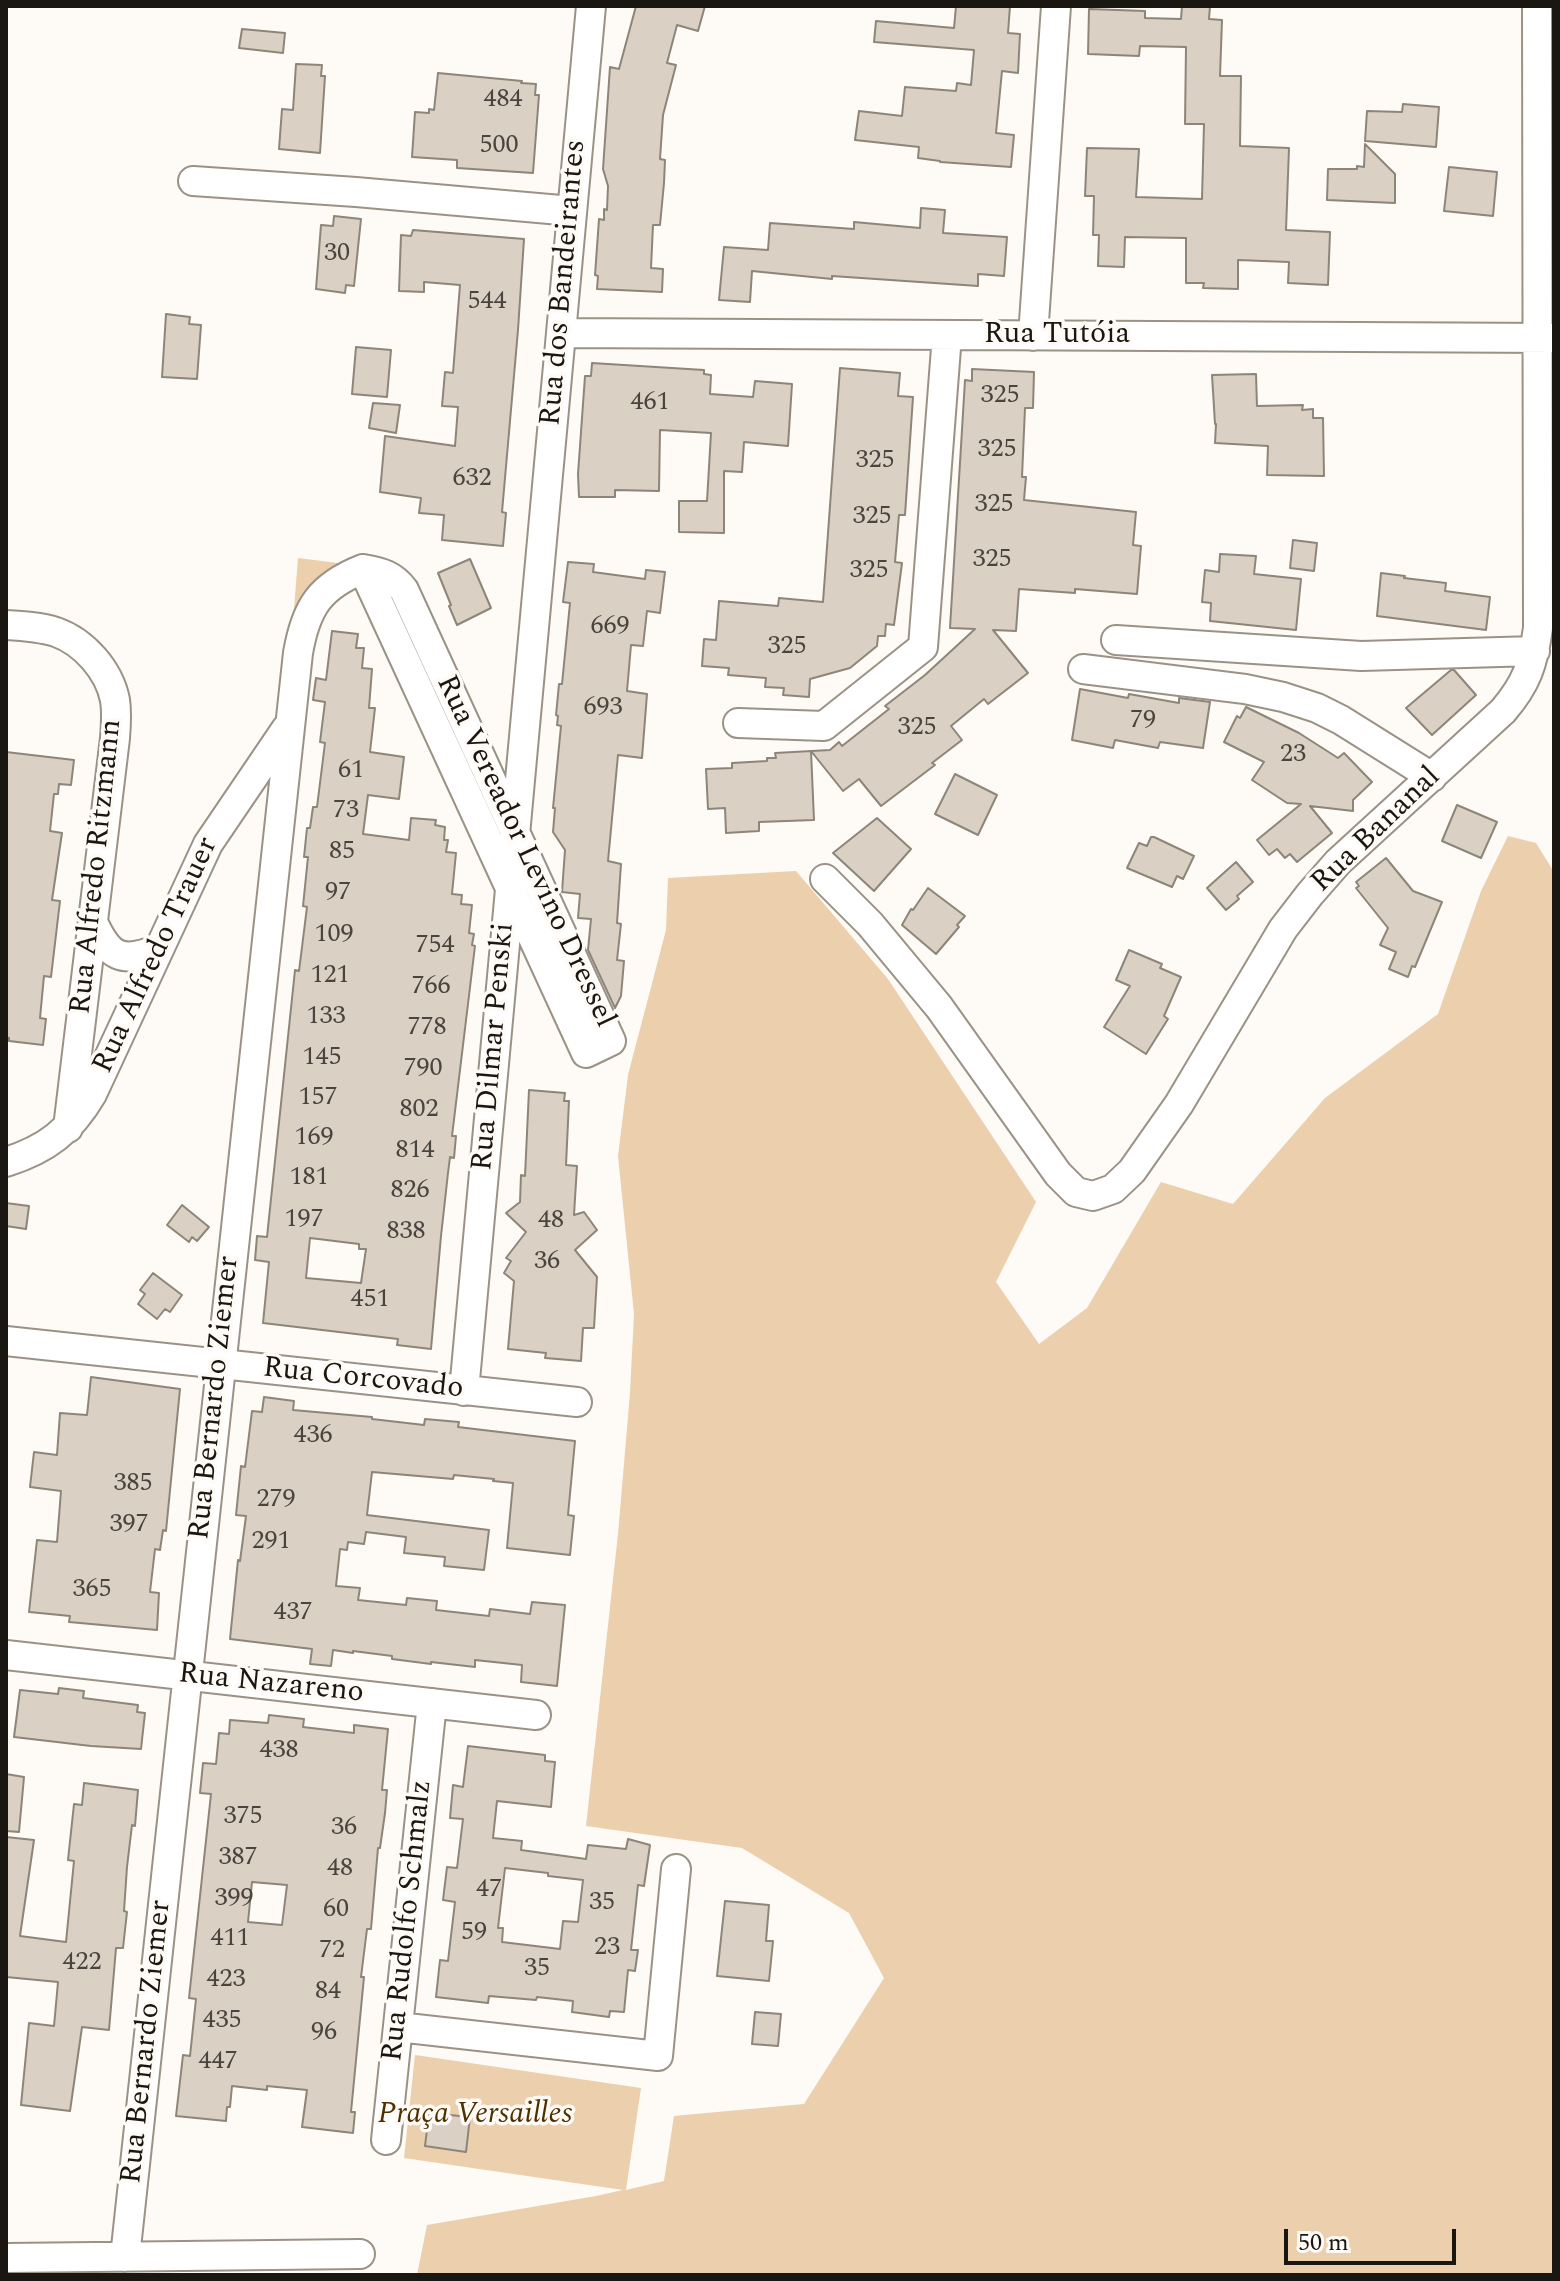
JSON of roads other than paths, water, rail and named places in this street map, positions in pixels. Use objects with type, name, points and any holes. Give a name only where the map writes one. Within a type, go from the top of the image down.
[{"type":"street","name":"Rua dos Bandeirantes","points":[[540,559],[591,6]]},
{"type":"street","points":[[1033,336],[1056,6]]},
{"type":"street","name":"Rua Bananal","points":[[825,879],[870,924],[939,1007],[1058,1174],[1076,1192],[1093,1196],[1113,1189],[1132,1171],[1191,1085],[1283,929],[1310,894],[1338,862],[1503,711],[1517,695],[1528,674],[1538,628],[1546,338],[1537,6]]},
{"type":"street","points":[[193,181],[572,211]]},
{"type":"street","name":"Rua Tutóia","points":[[561,333],[1546,338]]},
{"type":"street","points":[[738,723],[824,726],[923,647],[947,335]]},
{"type":"street","name":"Rua Dilmar Penski","points":[[464,1391],[540,559]]},
{"type":"street","name":"Rua Vereador Levino Dressel","points":[[363,569],[385,573],[397,580],[404,590],[611,1041],[586,1053],[363,569]]},
{"type":"street","name":"Rua Bernardo Ziemer","points":[[125,2257],[301,636],[313,603],[323,591],[363,569]]},
{"type":"street","name":"Rua Alfredo Ritzmann","points":[[6,625],[41,628],[74,641],[90,654],[111,686],[116,717],[68,1128]]},
{"type":"street","points":[[1116,640],[1361,656],[1535,651]]},
{"type":"street","points":[[1083,669],[1245,689],[1283,697],[1341,720],[1432,777]]},
{"type":"street","name":"Rua Alfredo Trauer","points":[[6,1162],[38,1150],[68,1128],[92,1094],[208,844],[289,725]]},
{"type":"street","points":[[93,922],[103,943],[112,952],[138,957],[158,949]]},
{"type":"street","points":[[85,991],[97,1016],[116,1019],[131,1009]]},
{"type":"street","name":"Rua Corcovado","points":[[6,1341],[577,1402]]},
{"type":"street","name":"Rua Nazareno","points":[[6,1655],[536,1715]]},
{"type":"street","name":"Rua Rudolfo Schmalz","points":[[386,2140],[432,1703]]},
{"type":"street","points":[[398,2027],[658,2056],[676,1869]]},
{"type":"street","points":[[6,2258],[360,2254]]},
{"type":"park label","name":"Praça Versailles","points":[[475,2116]]}]
